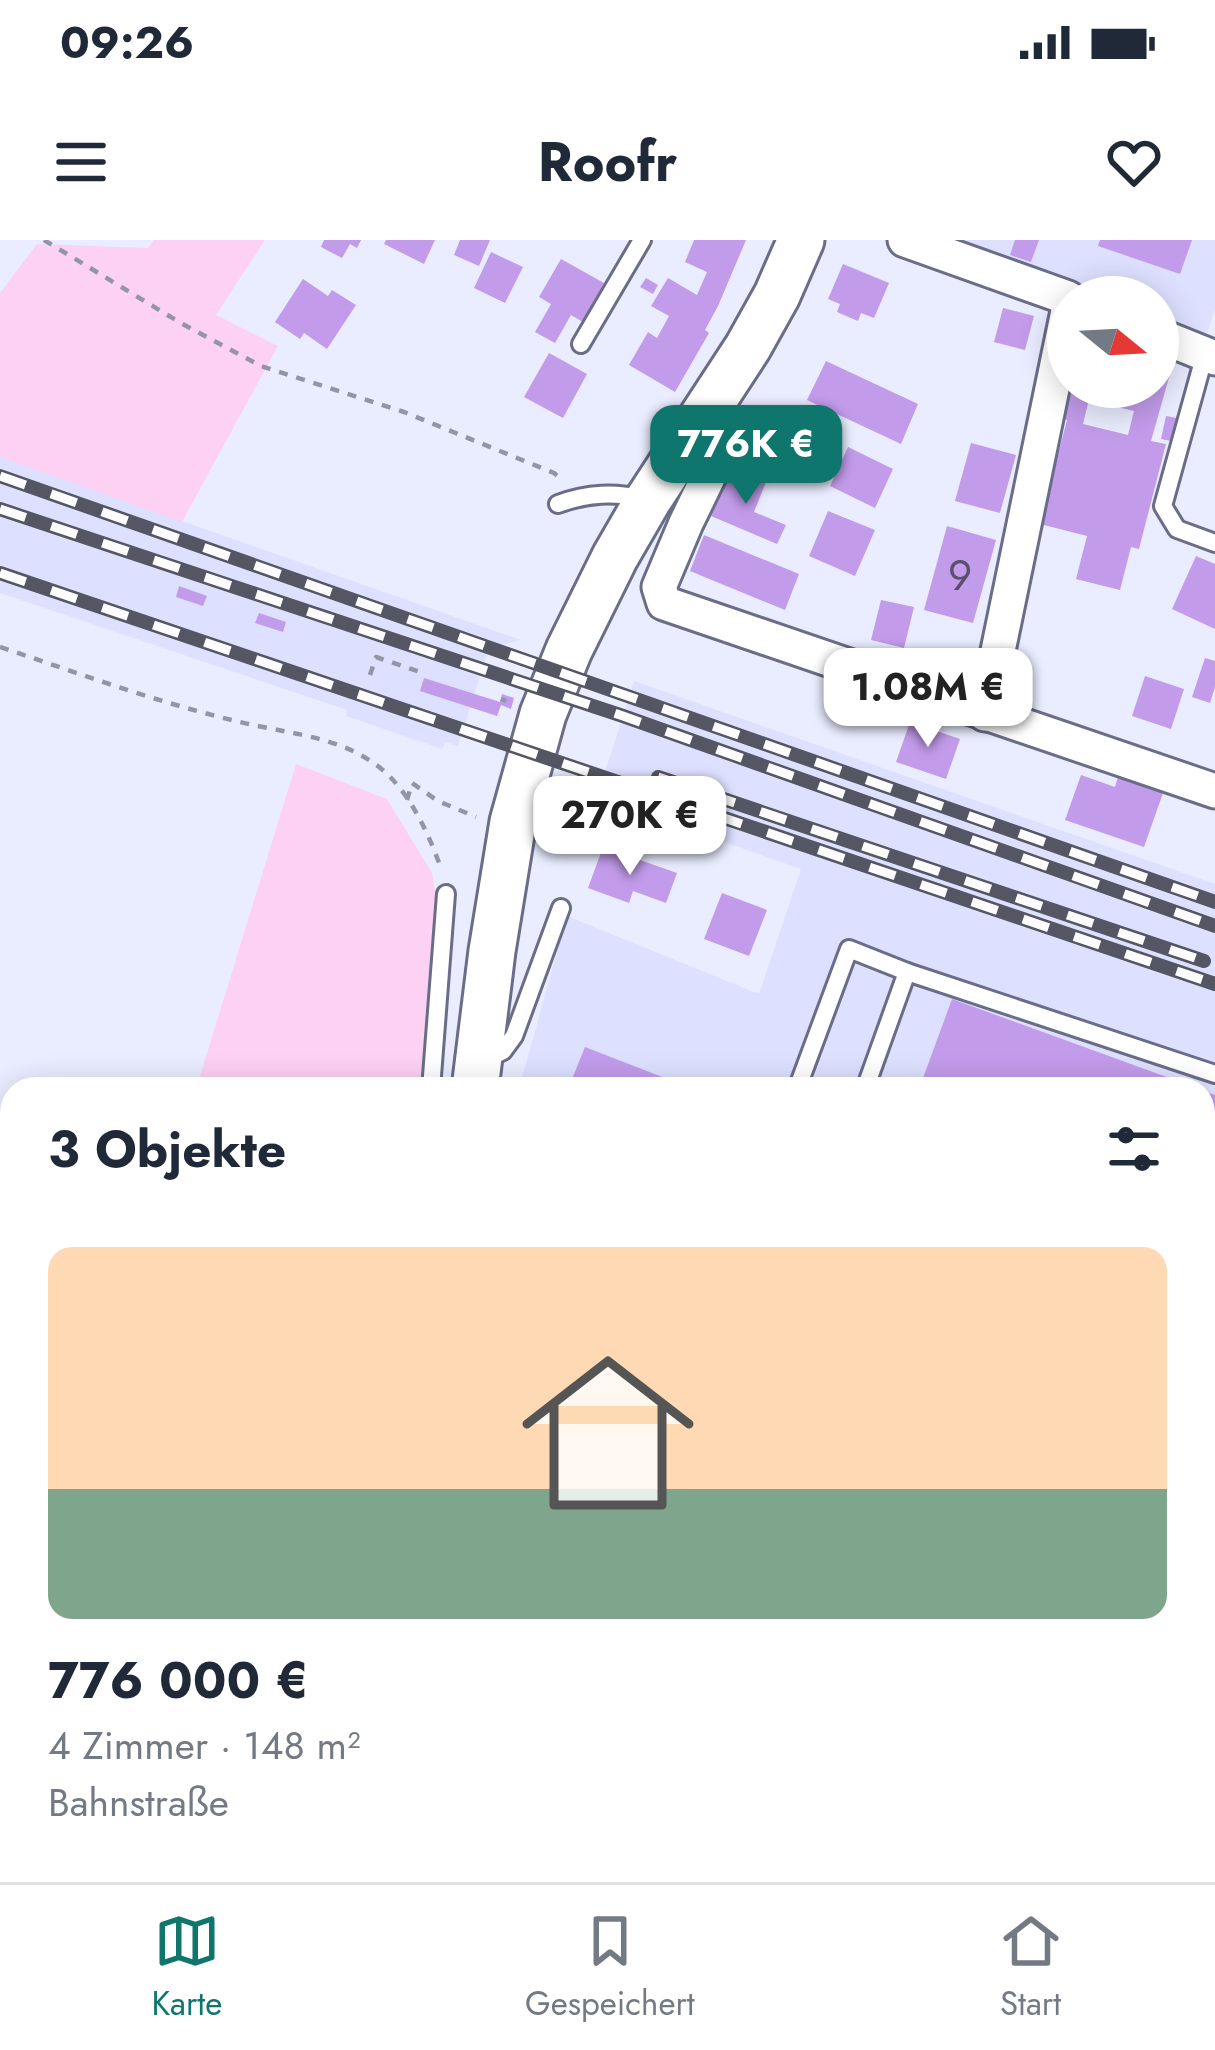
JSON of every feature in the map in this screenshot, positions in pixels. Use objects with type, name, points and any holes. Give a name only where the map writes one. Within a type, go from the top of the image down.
[{"type":"main road","points":[[477,1076],[511,839],[537,734],[584,619],[649,500],[748,347],[801,240]]},
{"type":"street","points":[[905,240],[1047,291]]},
{"type":"street","points":[[1179,343],[1210,356]]},
{"type":"street","points":[[985,714],[1048,408]]},
{"type":"street","points":[[721,452],[659,587],[664,603],[1215,791]]},
{"type":"lane","points":[[581,344],[642,240]]},
{"type":"lane","points":[[1210,356],[1163,506],[1177,529],[1215,543]]},
{"type":"lane","points":[[558,505],[581,496],[619,493],[649,500]]},
{"type":"lane","points":[[432,1077],[446,894]]},
{"type":"lane","points":[[477,1076],[514,1036],[561,908]]},
{"type":"lane","points":[[801,1077],[849,950],[1215,1074]]},
{"type":"lane","points":[[869,1077],[907,972]]},
{"type":"path","points":[[44,240],[261,366],[404,412],[554,473],[581,496]]},
{"type":"path","points":[[0,647],[156,699],[352,750],[390,775],[407,800],[433,846],[446,894]]},
{"type":"path","points":[[370,675],[376,657],[427,674]]},
{"type":"path","points":[[407,800],[412,783],[466,813]]},
{"type":"shaded area","points":[[154,240],[265,240],[216,315],[278,346],[182,522],[0,457],[0,293],[37,244],[148,248]]},
{"type":"shaded area","points":[[948,240],[1215,240],[1215,310],[1203,344],[1179,334],[1179,276],[1047,276],[1047,280]]},
{"type":"shaded area","points":[[0,457],[521,640],[489,648],[458,746],[445,742],[442,749],[346,716],[347,710],[0,593]]},
{"type":"shaded area","points":[[634,681],[1215,884],[1215,1077],[522,1077],[567,916],[759,994],[801,869],[597,797]]},
{"type":"shaded area","points":[[296,764],[387,799],[432,873],[436,897],[423,1077],[200,1077]]},
{"type":"building","points":[[324,240],[361,240],[357,248],[350,244],[342,258],[321,247]]},
{"type":"building","points":[[386,240],[435,240],[424,264],[384,244]]},
{"type":"building","points":[[460,240],[490,240],[479,266],[454,255]]},
{"type":"building","points":[[694,240],[746,240],[705,330],[709,333],[675,392],[629,365],[648,332],[657,338],[669,316],[651,306],[668,278],[697,295],[707,272],[685,262]]},
{"type":"building","points":[[1015,240],[1039,240],[1031,262],[1010,255]]},
{"type":"building","points":[[1100,240],[1192,240],[1180,274],[1098,246]]},
{"type":"building","points":[[491,252],[523,267],[505,303],[474,288]]},
{"type":"building","points":[[561,259],[604,283],[583,322],[571,315],[555,343],[535,332],[551,304],[539,297]]},
{"type":"building","points":[[843,264],[889,283],[874,318],[861,313],[858,321],[837,312],[840,304],[828,299]]},
{"type":"building","points":[[646,278],[658,285],[653,294],[640,287]]},
{"type":"building","points":[[303,279],[328,296],[332,290],[356,305],[327,349],[304,333],[300,339],[275,322]]},
{"type":"building","points":[[1003,308],[1034,316],[1025,350],[994,342]]},
{"type":"building","points":[[549,353],[587,374],[563,418],[524,397]]},
{"type":"building","points":[[826,361],[918,404],[901,444],[807,400]]},
{"type":"building","points":[[1065,408],[1087,408],[1083,424],[1128,435],[1134,411],[1122,408],[1160,408],[1151,441],[1166,444],[1139,549],[1131,547],[1120,590],[1076,579],[1087,536],[1040,524],[1067,420],[1062,418]]},
{"type":"building","points":[[777,411],[831,437],[819,459],[790,445],[782,461],[758,450]]},
{"type":"building","points":[[1166,416],[1177,418],[1171,441],[1161,439]]},
{"type":"building","points":[[971,443],[1016,455],[1000,513],[955,501]]},
{"type":"building","points":[[848,447],[893,469],[875,508],[830,486]]},
{"type":"building","points":[[732,467],[766,482],[754,512],[786,525],[777,544],[711,516]]},
{"type":"building","points":[[828,511],[875,530],[855,576],[809,556]]},
{"type":"building","points":[[947,526],[996,540],[973,623],[924,610]]},
{"type":"building","points":[[704,535],[799,574],[785,610],[690,571]]},
{"type":"building","points":[[1196,556],[1215,564],[1215,629],[1172,609]]},
{"type":"building","points":[[179,586],[207,596],[203,606],[176,597]]},
{"type":"building","points":[[881,600],[914,607],[904,648],[871,640]]},
{"type":"building","points":[[259,613],[286,622],[283,632],[255,623]]},
{"type":"building","points":[[1205,658],[1215,661],[1210,703],[1192,697]]},
{"type":"building","points":[[1145,676],[1184,689],[1171,729],[1132,716]]},
{"type":"building","points":[[424,678],[500,702],[502,694],[514,698],[511,709],[501,705],[497,716],[420,691]]},
{"type":"building","points":[[910,722],[960,739],[946,779],[896,762]]},
{"type":"building","points":[[1081,775],[1115,787],[1118,777],[1163,793],[1144,847],[1065,820]]},
{"type":"building","points":[[603,847],[677,873],[666,903],[633,891],[629,903],[588,888]]},
{"type":"building","points":[[722,893],[767,910],[749,956],[704,939]]},
{"type":"building","points":[[952,999],[1167,1077],[923,1077]]},
{"type":"building","points":[[585,1047],[662,1077],[573,1077]]},
{"type":"railway","points":[[0,476],[1215,902]]},
{"type":"railway","points":[[0,509],[623,716],[1215,926]]},
{"type":"railway","points":[[0,573],[1215,984]]},
{"type":"railway","points":[[658,777],[1204,961]]}]
